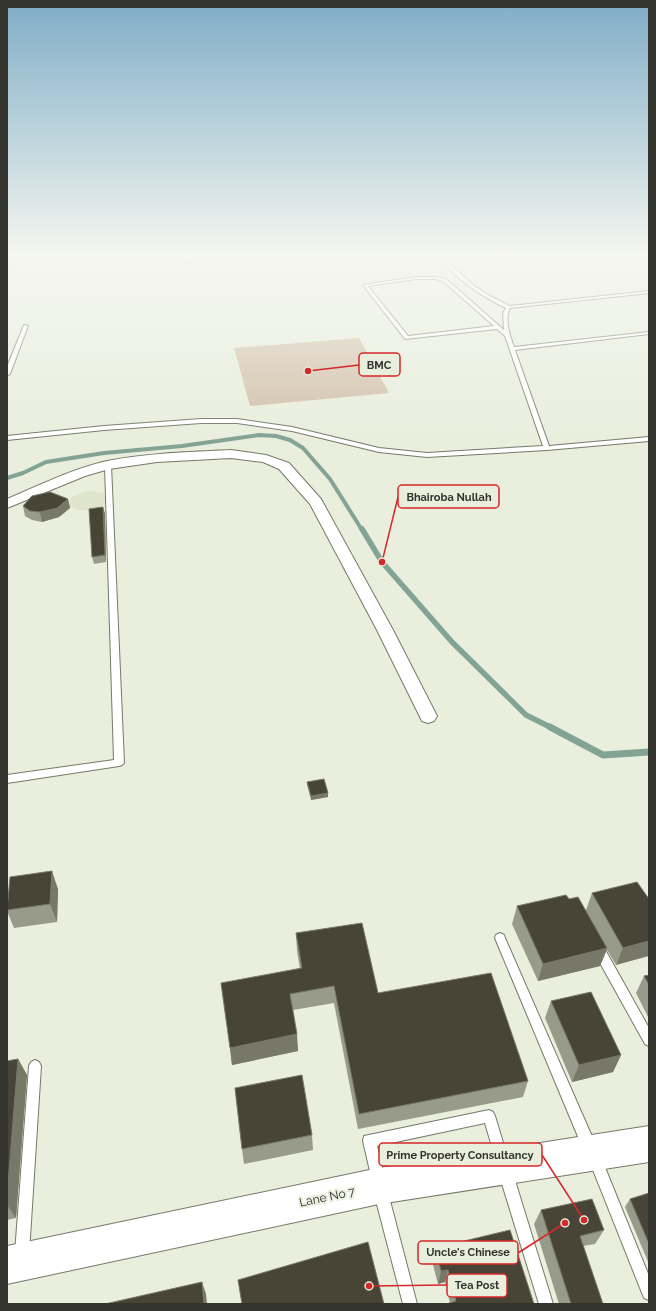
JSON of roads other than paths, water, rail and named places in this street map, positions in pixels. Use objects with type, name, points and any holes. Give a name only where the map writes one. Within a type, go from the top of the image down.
[{"type":"main road","name":"Lane No 7","points":[[14,1264],[379,1186],[649,1144]]},
{"type":"street","points":[[7,504],[80,473],[108,465],[157,458],[231,454],[266,459],[284,466],[316,502],[385,630],[428,716]]},
{"type":"lane","points":[[391,318],[407,338],[498,327]]},
{"type":"lane","points":[[488,318],[507,335]]},
{"type":"lane","points":[[505,318],[507,335],[547,448]]},
{"type":"lane","points":[[7,374],[26,326]]},
{"type":"lane","points":[[512,349],[649,333]]},
{"type":"lane","points":[[7,438],[104,428],[202,421],[230,421],[292,429],[378,450],[427,455],[547,448],[649,439]]},
{"type":"lane","points":[[7,779],[119,763],[108,465]]},
{"type":"lane","points":[[500,938],[592,1152],[649,1293]]},
{"type":"lane","points":[[593,939],[649,1040]]},
{"type":"lane","points":[[14,1264],[35,1066]]},
{"type":"lane","points":[[410,1304],[369,1142],[489,1116],[546,1304]]},
{"type":"waterway","points":[[7,478],[23,473],[46,462],[104,453],[182,446],[259,435],[276,436],[290,440],[303,448],[330,479],[362,530]]},
{"type":"waterway","points":[[362,529],[382,562],[452,642],[526,715],[550,727]]},
{"type":"waterway","points":[[550,727],[603,755],[649,752]]},
{"type":"place","name":"BMC","points":[[308,371]]},
{"type":"place","name":"Bhairoba Nullah","points":[[382,562]]},
{"type":"place","name":"Prime Property Consultancy","points":[[584,1220]]},
{"type":"place","name":"Uncle's Chinese","points":[[565,1223]]},
{"type":"place","name":"Tea Post","points":[[369,1286]]}]
